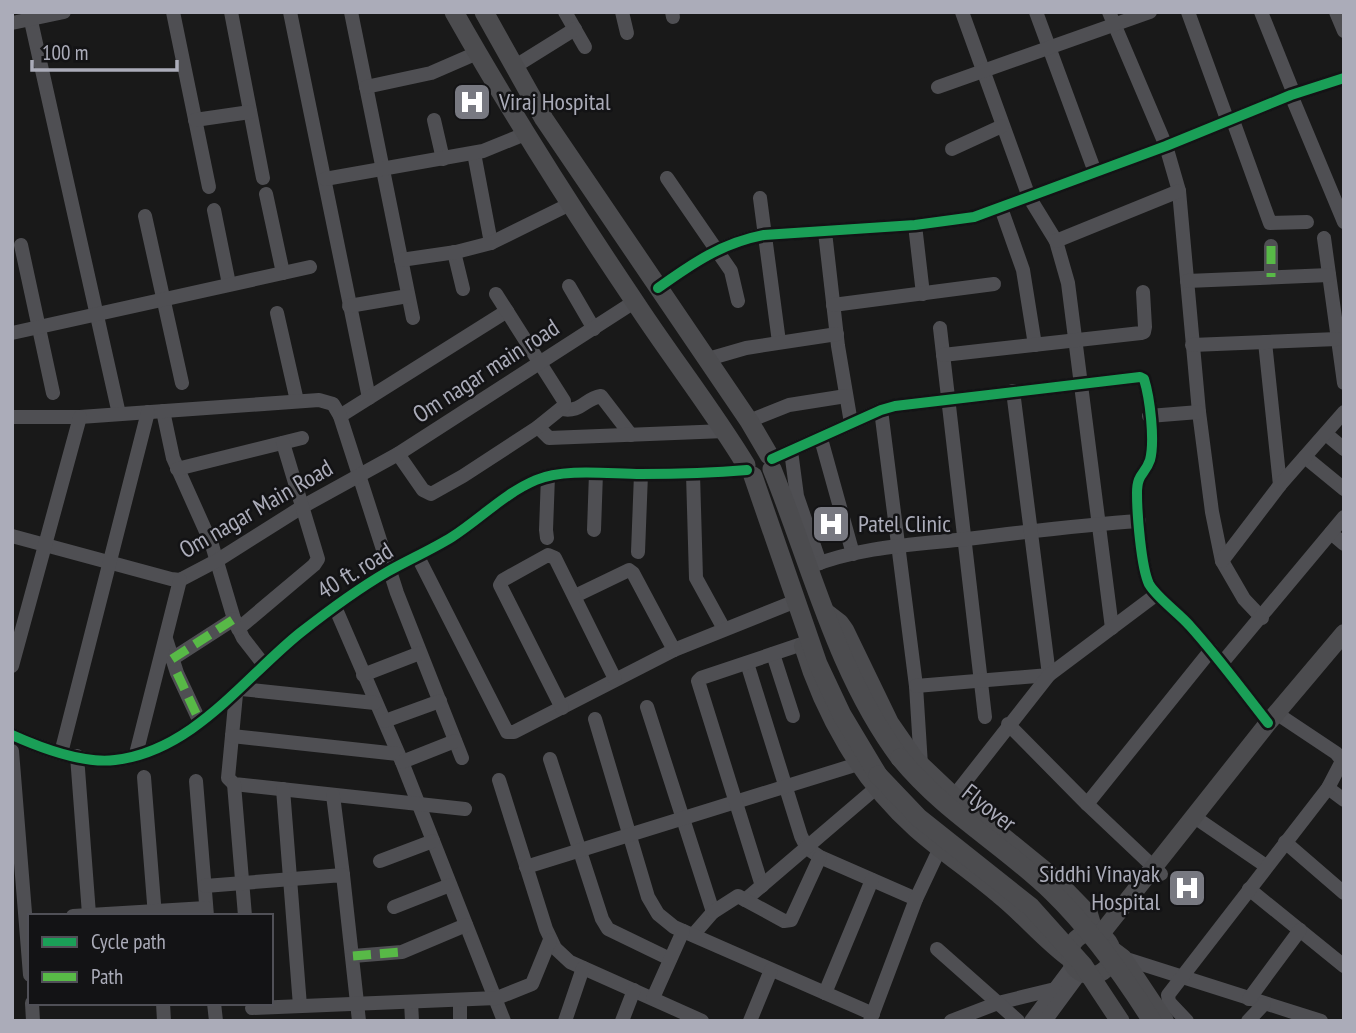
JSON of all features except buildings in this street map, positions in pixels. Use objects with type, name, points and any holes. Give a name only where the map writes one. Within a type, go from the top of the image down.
[{"type":"highway","points":[[454,12],[525,134],[634,302],[725,431],[749,471]]},
{"type":"highway","name":"Flyover","points":[[484,12],[544,119],[749,421],[771,461],[815,565],[827,613],[843,656],[866,705],[900,758],[946,806],[1052,892],[1104,949],[1152,1021]]},
{"type":"highway","points":[[771,461],[759,451],[754,453],[747,460],[749,471],[818,664],[877,781],[1031,907],[1083,965],[1120,1021]]},
{"type":"main road","points":[[798,608],[797,622],[802,644],[819,694],[859,764],[877,781],[901,815],[1001,896],[1077,967],[1111,1021]]},
{"type":"main road","points":[[827,613],[845,630],[890,723],[921,765],[954,796],[1052,876],[1089,914],[1165,1021]]},
{"type":"main road","points":[[1108,944],[1157,870],[1344,634]]},
{"type":"main road","points":[[1276,718],[1344,649]]},
{"type":"main road","points":[[1088,933],[1108,944],[1112,956],[1107,967],[1096,974],[1077,967],[1072,945],[1076,940],[1088,933]]},
{"type":"street","points":[[12,23],[29,16],[64,12]]},
{"type":"street","points":[[173,12],[209,187]]},
{"type":"street","points":[[231,12],[263,178]]},
{"type":"street","points":[[290,12],[369,398]]},
{"type":"street","points":[[351,12],[413,318]]},
{"type":"street","points":[[565,12],[585,47]]},
{"type":"street","points":[[622,12],[628,33]]},
{"type":"street","points":[[962,12],[1002,126],[1030,197],[1056,241],[1068,283],[1112,628]]},
{"type":"street","points":[[1036,12],[1096,172]]},
{"type":"street","points":[[938,87],[1048,49],[1111,19],[1150,12]]},
{"type":"street","points":[[1188,12],[1270,223],[1307,222]]},
{"type":"street","points":[[1261,12],[1344,222]]},
{"type":"street","points":[[1336,12],[1344,31]]},
{"type":"street","points":[[29,16],[120,414]]},
{"type":"street","points":[[1111,19],[1166,146],[1178,191],[1199,412],[1212,512],[1222,561],[1244,599],[1262,618]]},
{"type":"street","points":[[514,66],[575,29]]},
{"type":"street","points":[[366,87],[431,72],[477,53]]},
{"type":"street","points":[[658,288],[717,249],[744,239],[765,235],[957,221],[1001,208],[1166,146],[1230,118],[1344,78]]},
{"type":"street","points":[[195,120],[250,112]]},
{"type":"street","points":[[434,120],[443,159]]},
{"type":"street","points":[[952,149],[1002,126]]},
{"type":"street","points":[[325,179],[474,153],[525,134]]},
{"type":"street","points":[[474,153],[491,243]]},
{"type":"street","points":[[667,177],[730,271],[738,301]]},
{"type":"street","points":[[1056,241],[1178,191]]},
{"type":"street","points":[[266,194],[283,273]]},
{"type":"street","points":[[760,198],[779,342]]},
{"type":"street","points":[[401,260],[491,243],[570,204]]},
{"type":"street","points":[[1001,208],[1023,270],[1035,345]]},
{"type":"street","points":[[214,210],[229,284]]},
{"type":"street","points":[[145,216],[182,383]]},
{"type":"street","points":[[915,225],[923,293]]},
{"type":"street","points":[[824,232],[836,334],[851,423]]},
{"type":"street","points":[[1324,238],[1344,383]]},
{"type":"street","points":[[21,245],[53,393]]},
{"type":"street","points":[[1270,246],[1271,277]]},
{"type":"street","points":[[454,252],[463,289]]},
{"type":"street","points":[[12,332],[310,267]]},
{"type":"street","points":[[1187,281],[1329,275]]},
{"type":"street","points":[[833,305],[994,284]]},
{"type":"street","points":[[569,286],[594,329]]},
{"type":"street","points":[[943,355],[1144,332],[1143,292]]},
{"type":"street","points":[[398,454],[423,489],[431,494],[538,427],[561,409],[564,401],[496,294]]},
{"type":"street","points":[[349,306],[408,296]]},
{"type":"street","name":"Om nagar main road","points":[[359,475],[398,454],[634,302]]},
{"type":"street","points":[[340,415],[507,311]]},
{"type":"street","points":[[277,313],[297,401]]},
{"type":"street","points":[[940,328],[985,717]]},
{"type":"street","points":[[708,359],[746,348],[836,334]]},
{"type":"street","points":[[1192,345],[1338,339]]},
{"type":"street","points":[[1265,342],[1280,485]]},
{"type":"street","points":[[771,461],[881,410],[1013,391],[1140,377],[1144,380],[1152,435],[1149,461],[1137,481],[1146,575],[1157,594],[1176,610],[1222,663],[1276,718],[1342,759],[1328,788],[1167,999],[1187,1021]]},
{"type":"street","points":[[1013,391],[1049,674]]},
{"type":"street","points":[[561,409],[575,410],[596,396],[601,396],[631,435]]},
{"type":"street","points":[[749,421],[789,405],[846,396]]},
{"type":"street","points":[[12,416],[80,417],[297,401],[326,401],[333,404],[340,415],[390,571],[462,758]]},
{"type":"street","points":[[881,410],[916,687],[921,765]]},
{"type":"street","points":[[155,412],[218,560],[236,624],[264,665]]},
{"type":"street","points":[[61,753],[111,562],[155,412]]},
{"type":"street","points":[[1149,416],[1199,412]]},
{"type":"street","points":[[1222,561],[1280,485],[1344,412]]},
{"type":"street","points":[[12,666],[80,417]]},
{"type":"street","points":[[538,427],[550,438],[725,431]]},
{"type":"street","points":[[1326,434],[1344,449]]},
{"type":"street","points":[[177,468],[302,438]]},
{"type":"street","points":[[821,439],[853,554]]},
{"type":"street","points":[[172,659],[236,624],[317,561],[318,555],[283,443]]},
{"type":"street","points":[[791,451],[797,496],[815,565],[853,554],[898,547],[1031,530],[1139,521]]},
{"type":"street","points":[[1305,457],[1344,489]]},
{"type":"street","name":"40 ft. road","points":[[12,735],[61,753],[112,760],[166,743],[200,722],[238,692],[264,665],[335,607],[390,571],[468,527],[522,488],[548,476],[749,471]]},
{"type":"street","points":[[594,530],[596,473]]},
{"type":"street","points":[[638,552],[641,474]]},
{"type":"street","points":[[693,474],[696,578],[724,629]]},
{"type":"street","name":"Om nagar Main Road","points":[[12,537],[180,580],[359,475]]},
{"type":"street","points":[[547,538],[545,530],[548,476]]},
{"type":"street","points":[[1222,663],[1344,517]]},
{"type":"street","points":[[1331,533],[1344,544]]},
{"type":"street","points":[[562,708],[500,585],[503,580],[552,555],[615,679]]},
{"type":"street","points":[[418,556],[508,732],[514,732],[674,650],[724,629],[798,608]]},
{"type":"street","points":[[575,596],[629,570],[674,650]]},
{"type":"street","points":[[136,754],[180,580]]},
{"type":"street","points":[[954,796],[1049,674],[1157,594]]},
{"type":"street","points":[[335,607],[385,721],[504,1021]]},
{"type":"street","points":[[165,638],[200,722]]},
{"type":"street","points":[[762,886],[698,681],[802,644]]},
{"type":"street","points":[[1087,804],[1212,650]]},
{"type":"street","points":[[363,675],[420,653]]},
{"type":"street","points":[[773,654],[793,716]]},
{"type":"street","points":[[747,663],[807,848],[820,857],[916,900]]},
{"type":"street","points":[[916,687],[1049,674]]},
{"type":"street","points":[[375,703],[238,692],[228,778],[234,784],[465,809]]},
{"type":"street","points":[[385,721],[440,702]]},
{"type":"street","points":[[647,707],[713,912]]},
{"type":"street","points":[[595,719],[652,906],[665,921],[824,993],[872,1018],[916,900],[940,848]]},
{"type":"street","points":[[1008,724],[1157,870]]},
{"type":"street","points":[[232,736],[400,758],[455,741]]},
{"type":"street","points":[[12,751],[28,959]]},
{"type":"street","points":[[77,756],[89,914],[207,912],[196,781]]},
{"type":"street","points":[[550,758],[597,908],[608,929],[670,959]]},
{"type":"street","points":[[526,867],[859,764]]},
{"type":"street","points":[[144,777],[155,913]]},
{"type":"street","points":[[499,780],[550,940],[563,957],[653,999],[684,1017],[702,1021]]},
{"type":"street","points":[[745,900],[807,848],[877,781]]},
{"type":"street","points":[[234,784],[244,914]]},
{"type":"street","points":[[1328,788],[1344,800]]},
{"type":"street","points":[[283,789],[300,1006]]},
{"type":"street","points":[[333,794],[359,1021]]},
{"type":"street","points":[[1197,819],[1266,866]]},
{"type":"street","points":[[380,862],[433,841]]},
{"type":"street","points":[[1285,842],[1344,893]]},
{"type":"street","points":[[653,999],[670,959],[688,933],[738,896],[784,921],[791,920],[820,857]]},
{"type":"street","points":[[205,886],[343,875]]},
{"type":"street","points":[[824,993],[872,880]]},
{"type":"street","points":[[394,907],[450,885]]},
{"type":"street","points":[[1249,889],[1344,966]]},
{"type":"street","points":[[353,956],[402,952],[466,925]]},
{"type":"street","points":[[1249,999],[1300,930]]},
{"type":"street","points":[[252,1011],[300,1006],[497,999],[532,984],[550,940]]},
{"type":"street","points":[[1108,944],[1183,976],[1321,1021]]},
{"type":"street","points":[[937,949],[1018,1021]]},
{"type":"street","points":[[1031,1021],[1055,989],[1077,967]]},
{"type":"street","points":[[1045,1021],[1077,967]]},
{"type":"street","points":[[565,1021],[583,968]]},
{"type":"street","points":[[751,1020],[771,970]]},
{"type":"street","points":[[951,1021],[998,1003],[1055,989]]},
{"type":"street","points":[[622,1021],[634,990]]},
{"type":"street","points":[[460,1001],[460,1021]]},
{"type":"street","points":[[411,1002],[412,1021]]},
{"type":"street","points":[[1248,1021],[1264,1004]]},
{"type":"marked path","points":[[1271,246],[1271,277]]},
{"type":"marked path","points":[[172,659],[234,619]]},
{"type":"marked path","points":[[177,673],[200,722]]},
{"type":"marked path","points":[[353,956],[402,952]]},
{"type":"cycle path","points":[[658,288],[696,262],[721,249],[764,235],[915,225],[974,217],[1166,146],[1291,95],[1344,78]]},
{"type":"cycle path","points":[[772,459],[895,406],[1140,377],[1144,379],[1150,408],[1152,442],[1150,460],[1138,482],[1137,502],[1146,576],[1157,595],[1200,638],[1268,723]]},
{"type":"cycle path","points":[[12,735],[49,750],[89,760],[115,760],[143,754],[169,743],[193,728],[300,633],[353,593],[452,537],[525,485],[548,476],[574,473],[667,474],[747,470]]},
{"type":"place","name":"Viraj Hospital","points":[[472,102]]},
{"type":"place","name":"Patel Clinic","points":[[831,524]]},
{"type":"place","name":"Siddhi Vinayak Hospital","points":[[1187,888]]}]
